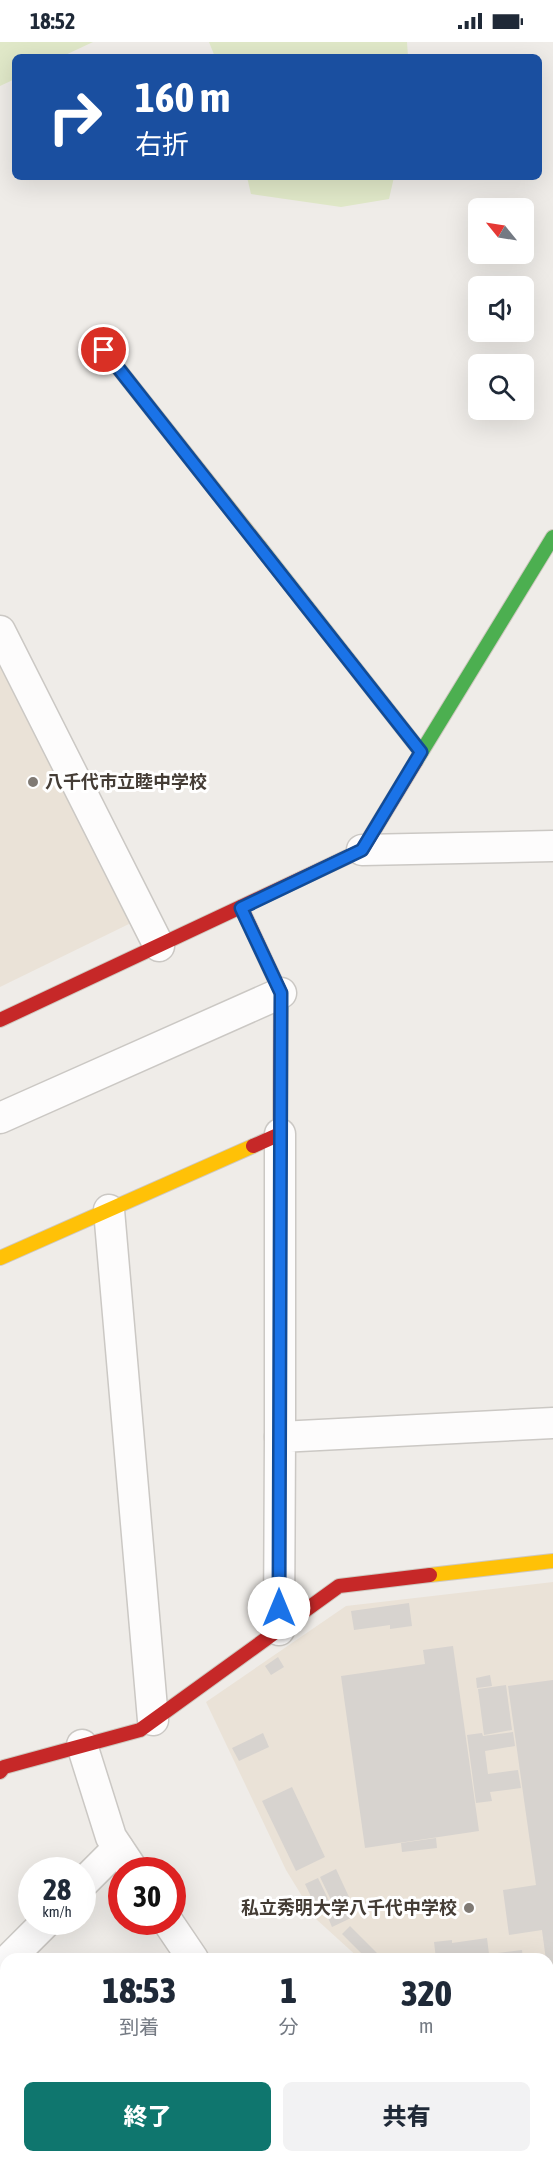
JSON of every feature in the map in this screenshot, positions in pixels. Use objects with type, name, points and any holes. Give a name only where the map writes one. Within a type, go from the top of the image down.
[{"type":"street","points":[[104,350],[421,752]]},
{"type":"street","points":[[362,850],[553,537]]},
{"type":"street","points":[[0,631],[159,946]]},
{"type":"street","points":[[0,1020],[362,850],[553,846]]},
{"type":"street","points":[[241,908],[281,993],[279,1630]]},
{"type":"street","points":[[0,1118],[281,993]]},
{"type":"street","points":[[0,1258],[280,1134]]},
{"type":"street","points":[[110,1210],[153,1720]]},
{"type":"street","points":[[280,1437],[553,1423]]},
{"type":"street","points":[[0,1772],[4,1767],[140,1730],[339,1586],[553,1561]]},
{"type":"street","points":[[82,1745],[111,1837],[125,1857]]},
{"type":"street","points":[[14,1953],[33,1935]]},
{"type":"street","points":[[177,1935],[189,1953]]},
{"type":"shaded area","name":"八千代市立睦中学校","points":[[0,642],[133,922],[0,987]]},
{"type":"shaded area","points":[[553,1582],[553,1953],[353,1953],[316,1919],[286,1870],[206,1702],[346,1606]]},
{"type":"green space","points":[[0,42],[93,42],[67,54],[12,54],[12,80],[0,86]]},
{"type":"green space","points":[[209,42],[407,42],[408,54],[214,54]]},
{"type":"green space","points":[[248,180],[393,180],[389,199],[341,207],[251,194]]},
{"type":"building","points":[[409,1603],[412,1626],[390,1629],[390,1625],[354,1630],[351,1611]]},
{"type":"building","points":[[453,1646],[479,1831],[365,1848],[341,1676],[425,1664],[423,1650]]},
{"type":"building","points":[[278,1657],[284,1667],[271,1675],[265,1666]]},
{"type":"building","points":[[490,1675],[492,1686],[477,1688],[476,1678]]},
{"type":"building","points":[[553,1680],[553,1953],[545,1953],[542,1930],[509,1935],[503,1890],[536,1885],[508,1686]]},
{"type":"building","points":[[506,1685],[512,1730],[484,1735],[478,1689]]},
{"type":"building","points":[[513,1732],[515,1746],[485,1751],[488,1774],[518,1770],[521,1788],[490,1792],[492,1801],[476,1803],[467,1735],[482,1733],[483,1736]]},
{"type":"building","points":[[263,1733],[269,1747],[239,1761],[232,1748]]},
{"type":"building","points":[[292,1787],[325,1857],[296,1871],[262,1801]]},
{"type":"building","points":[[436,1838],[437,1848],[402,1852],[401,1843]]},
{"type":"building","points":[[336,1869],[349,1897],[333,1904],[320,1877]]},
{"type":"building","points":[[318,1878],[331,1905],[318,1912],[305,1884]]},
{"type":"building","points":[[345,1903],[351,1918],[332,1927],[326,1913]]},
{"type":"building","points":[[350,1926],[377,1953],[361,1953],[342,1934]]},
{"type":"building","points":[[487,1938],[489,1953],[435,1953],[434,1942],[452,1940],[452,1943]]},
{"type":"building","points":[[522,1950],[522,1953],[497,1953]]},
{"type":"traffic: fast","points":[[416,761],[553,537]]},
{"type":"traffic: fast","points":[[260,547],[421,752]]},
{"type":"traffic: slow","points":[[104,350],[260,547]]},
{"type":"traffic: slow","points":[[0,1258],[253,1146]]},
{"type":"traffic: slow","points":[[430,1575],[553,1561]]},
{"type":"traffic: jam","points":[[0,1020],[362,850],[416,761]]},
{"type":"traffic: jam","points":[[241,907],[281,993],[280,1134],[253,1146]]},
{"type":"traffic: jam","points":[[0,1772],[4,1767],[140,1730],[339,1586],[430,1575]]},
{"type":"place","name":"八千代市立睦中学校","points":[[33,782]]},
{"type":"place","name":"私立秀明大学八千代中学校","points":[[469,1908]]},
{"type":"route","points":[[104,350],[421,752],[362,850],[241,908],[281,993],[279,1608]]}]
